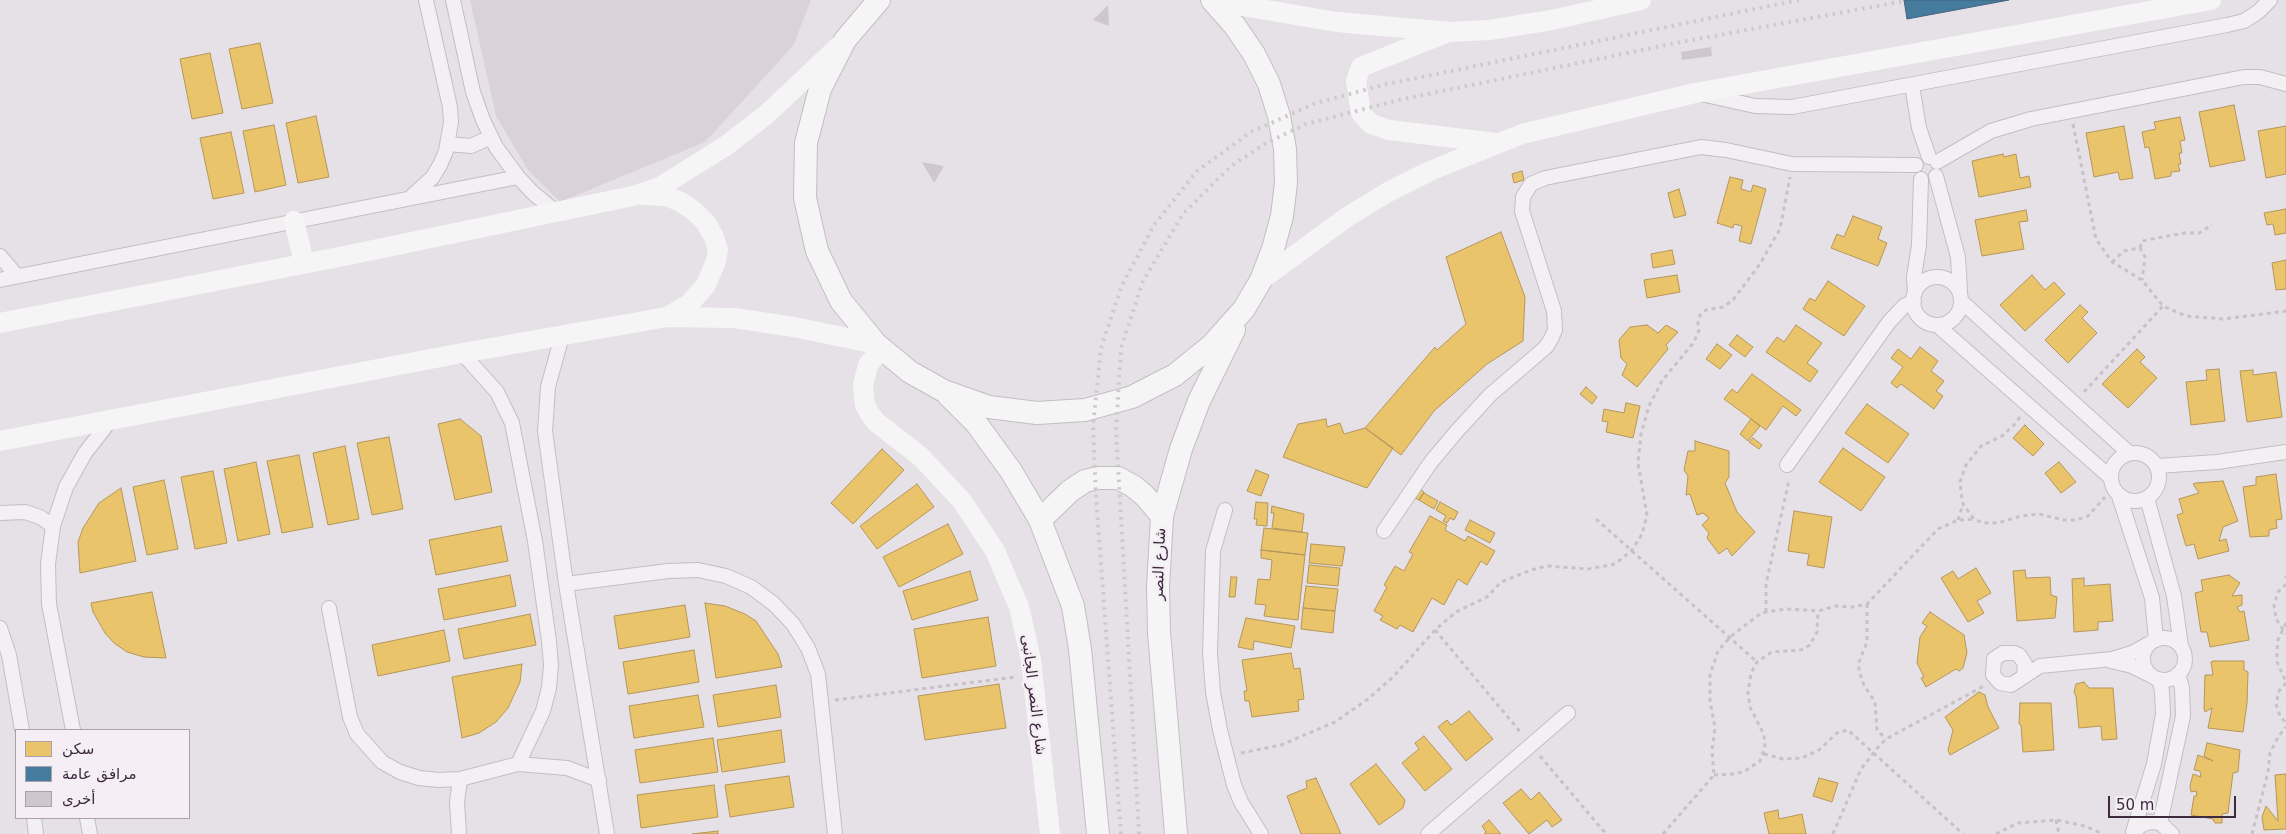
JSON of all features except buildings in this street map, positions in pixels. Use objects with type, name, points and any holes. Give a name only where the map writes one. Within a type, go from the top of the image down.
[{"type":"main road","points":[[860,0],[849,34],[820,89],[806,143],[805,198],[817,251],[841,301],[878,346],[910,372],[944,391],[990,407],[1037,413],[1085,410],[1104,405],[1132,397],[1175,375],[1212,345],[1244,309],[1261,280],[1274,248],[1282,216],[1285,191],[1285,149],[1279,116],[1268,84],[1254,54],[1235,26],[1212,0]]},
{"type":"main road","points":[[849,34],[879,0]]},
{"type":"main road","name":"شارع النصر","points":[[1176,834],[1159,632],[1158,587],[1162,516],[1181,449],[1200,401],[1244,309]]},
{"type":"main road","points":[[944,391],[982,431],[1012,471],[1040,520],[1073,606],[1080,649],[1098,834]]},
{"type":"main road","points":[[1040,520],[1070,491],[1085,481],[1098,478],[1118,478],[1133,486],[1145,496],[1162,516]]},
{"type":"street","points":[[410,198],[432,178],[440,165],[448,144],[452,122],[426,0]]},
{"type":"street","points":[[453,0],[473,92],[491,137],[518,177],[556,212]]},
{"type":"street","points":[[1212,0],[1337,22],[1450,32],[1489,30],[1552,20],[1641,0]]},
{"type":"street","points":[[1261,280],[1347,217],[1388,192],[1432,170],[1497,143],[1569,121],[1695,93],[2211,0]]},
{"type":"street","points":[[1695,93],[1755,106],[1773,108],[1792,106],[2227,26],[2244,20],[2258,12],[2270,0]]},
{"type":"street","points":[[1450,32],[1361,67],[1356,81],[1361,113],[1370,124],[1389,130],[1497,143]]},
{"type":"street","points":[[633,196],[660,187],[727,145],[767,114],[849,34]]},
{"type":"street","points":[[1922,179],[1926,180],[1934,165],[1991,131],[2031,119],[2244,77],[2260,77],[2286,84]]},
{"type":"street","points":[[1912,85],[1920,128],[1934,165],[1958,257],[1960,310],[1954,318],[1937,325]]},
{"type":"street","points":[[448,144],[471,146],[491,137]]},
{"type":"street","points":[[1384,531],[1431,462],[1457,431],[1490,395],[1546,347],[1552,339],[1555,330],[1554,311],[1522,211],[1522,197],[1531,184],[1545,178],[1701,147],[1726,150],[1792,164],[1916,165]]},
{"type":"street","points":[[1934,165],[1918,160],[1916,165],[1918,175],[1922,179],[1919,245],[1914,277],[1915,310],[1920,318],[1937,325],[2026,403],[2114,487],[2128,501],[2147,498],[2158,484],[2157,466],[2150,458],[2140,453],[2129,453],[2119,458],[2112,466],[2114,487],[2152,598],[2153,641],[2146,649],[2143,663],[2155,677],[2163,702],[2154,764],[2133,833]]},
{"type":"street","points":[[0,280],[518,177]]},
{"type":"street","points":[[0,322],[649,194],[666,196],[681,202],[694,211],[706,223],[714,237],[718,250],[716,261],[706,285],[689,304],[667,318]]},
{"type":"street","points":[[294,221],[304,263]]},
{"type":"street","points":[[0,256],[16,276]]},
{"type":"street","points":[[1791,460],[1889,322],[1914,297],[1920,285],[1937,277],[1947,279],[1955,285],[1960,297],[2129,453]]},
{"type":"street","points":[[0,442],[462,354],[667,318],[734,318],[794,327],[878,346]]},
{"type":"street","points":[[562,336],[548,387],[545,431],[566,584],[608,834]]},
{"type":"street","name":"شارع النصر الجانبى","points":[[878,346],[864,375],[862,385],[865,405],[876,422],[899,438],[942,478],[979,525],[995,551],[1018,606],[1030,652],[1050,834]]},
{"type":"street","points":[[462,354],[497,392],[512,423],[535,541],[549,641],[551,665],[545,703],[518,764]]},
{"type":"street","points":[[73,729],[47,585],[53,526],[66,488],[80,461],[110,422]]},
{"type":"street","points":[[2157,466],[2217,462],[2286,452]]},
{"type":"street","points":[[2046,665],[2014,652],[2003,653],[1994,659],[1992,670],[2000,683],[2011,685],[2034,668],[2046,665],[2102,661],[2122,663],[2166,680],[2178,674],[2184,663],[2184,652],[2181,646],[2174,596],[2147,498]]},
{"type":"street","points":[[1225,510],[1213,551],[1210,653],[1213,692],[1226,754],[1241,802],[1261,834]]},
{"type":"street","points":[[0,513],[25,512],[40,517],[53,526]]},
{"type":"street","points":[[566,584],[698,570],[751,587],[774,604],[793,624],[808,648],[818,674],[835,834]]},
{"type":"street","points":[[329,608],[350,717],[357,734],[365,746],[382,762],[400,772],[419,778],[439,780],[460,779],[518,764],[568,768],[599,780]]},
{"type":"street","points":[[0,628],[8,655],[22,729]]},
{"type":"street","points":[[2102,661],[2122,656],[2153,641],[2169,639],[2181,646]]},
{"type":"street","points":[[2019,655],[2025,664],[2024,676]]},
{"type":"street","points":[[2160,823],[2183,716],[2182,688],[2178,674]]},
{"type":"street","points":[[1428,834],[1568,714]]},
{"type":"street","points":[[459,834],[457,802],[460,779]]},
{"type":"street","points":[[34,819],[36,834]]},
{"type":"street","points":[[87,819],[90,834]]},
{"type":"street","points":[[2133,833],[2140,825],[2150,822],[2160,823],[2172,834]]},
{"type":"path","points":[[2070,112],[2096,239],[2112,262],[2142,280],[2163,306],[2186,316],[2205,319],[2231,318],[2286,310]]},
{"type":"path","points":[[1226,754],[1281,745],[1318,731],[1335,722],[1368,699],[1394,676],[1442,624],[1468,604],[1487,597],[1501,582],[1547,566],[1574,569],[1615,564],[1632,550],[1642,534],[1647,516],[1638,463],[1641,434],[1649,406],[1662,381],[1694,342],[1700,330],[1698,323],[1700,315],[1706,310],[1723,307],[1733,300],[1771,247],[1780,229],[1792,164]]},
{"type":"path","points":[[2142,280],[2145,257],[2140,248],[2142,241],[2184,233],[2199,233],[2212,225]]},
{"type":"path","points":[[2112,262],[2124,251],[2140,248]]},
{"type":"path","points":[[2074,403],[2163,306]]},
{"type":"path","points":[[1958,520],[1962,504],[1960,482],[1970,457],[1981,446],[2002,436],[2014,425],[2026,403]]},
{"type":"path","points":[[1766,612],[1766,584],[1791,460]]},
{"type":"path","points":[[1962,504],[1974,519],[1983,523],[1998,523],[2020,516],[2039,514],[2064,520],[2076,520],[2088,516],[2114,487]]},
{"type":"path","points":[[1596,519],[1758,662]]},
{"type":"path","points":[[1663,834],[1714,775],[1712,750],[1715,728],[1710,701],[1710,675],[1718,651],[1730,637],[1760,614],[1766,612],[1786,609],[1818,611],[1836,606],[1852,608],[1867,604],[1929,536],[1947,523],[1974,519]]},
{"type":"path","points":[[2286,584],[2278,592],[2274,605],[2276,619],[2286,634]]},
{"type":"path","points":[[1867,604],[1867,642],[1859,662],[1859,671],[1864,685],[1875,702],[1877,730],[1886,740]]},
{"type":"path","points":[[1714,775],[1735,774],[1745,771],[1755,766],[1764,754],[1764,735],[1750,707],[1748,693],[1751,673],[1758,662],[1772,652],[1801,650],[1810,645],[1817,632],[1818,611]]},
{"type":"path","points":[[2286,623],[2276,651],[2279,668],[2286,682],[2279,691],[2276,704],[2280,716],[2286,723]]},
{"type":"path","points":[[822,701],[1032,675]]},
{"type":"path","points":[[1833,834],[1857,778],[1873,752],[1886,740],[1996,679]]},
{"type":"path","points":[[2252,834],[2268,772],[2270,753],[2278,737],[2286,727]]},
{"type":"path","points":[[1764,754],[1783,759],[1802,758],[1819,750],[1837,733],[1848,730],[1963,834]]},
{"type":"path","points":[[2056,820],[2059,834]]},
{"type":"path","points":[[1996,834],[2018,823],[2056,820],[2085,826],[2103,834]]},
{"type":"shaded area","points":[[470,0],[811,0],[793,46],[705,142],[560,202],[528,170],[496,116]]},
{"type":"railway","points":[[1121,834],[1096,497],[1093,426],[1101,348],[1122,285],[1154,225],[1197,171],[1251,132],[1316,103],[1387,84],[1799,0]]},
{"type":"railway","points":[[1139,834],[1116,430],[1121,348],[1143,281],[1183,214],[1231,166],[1266,143],[1306,124],[1399,100],[1671,44],[1904,1]]}]
